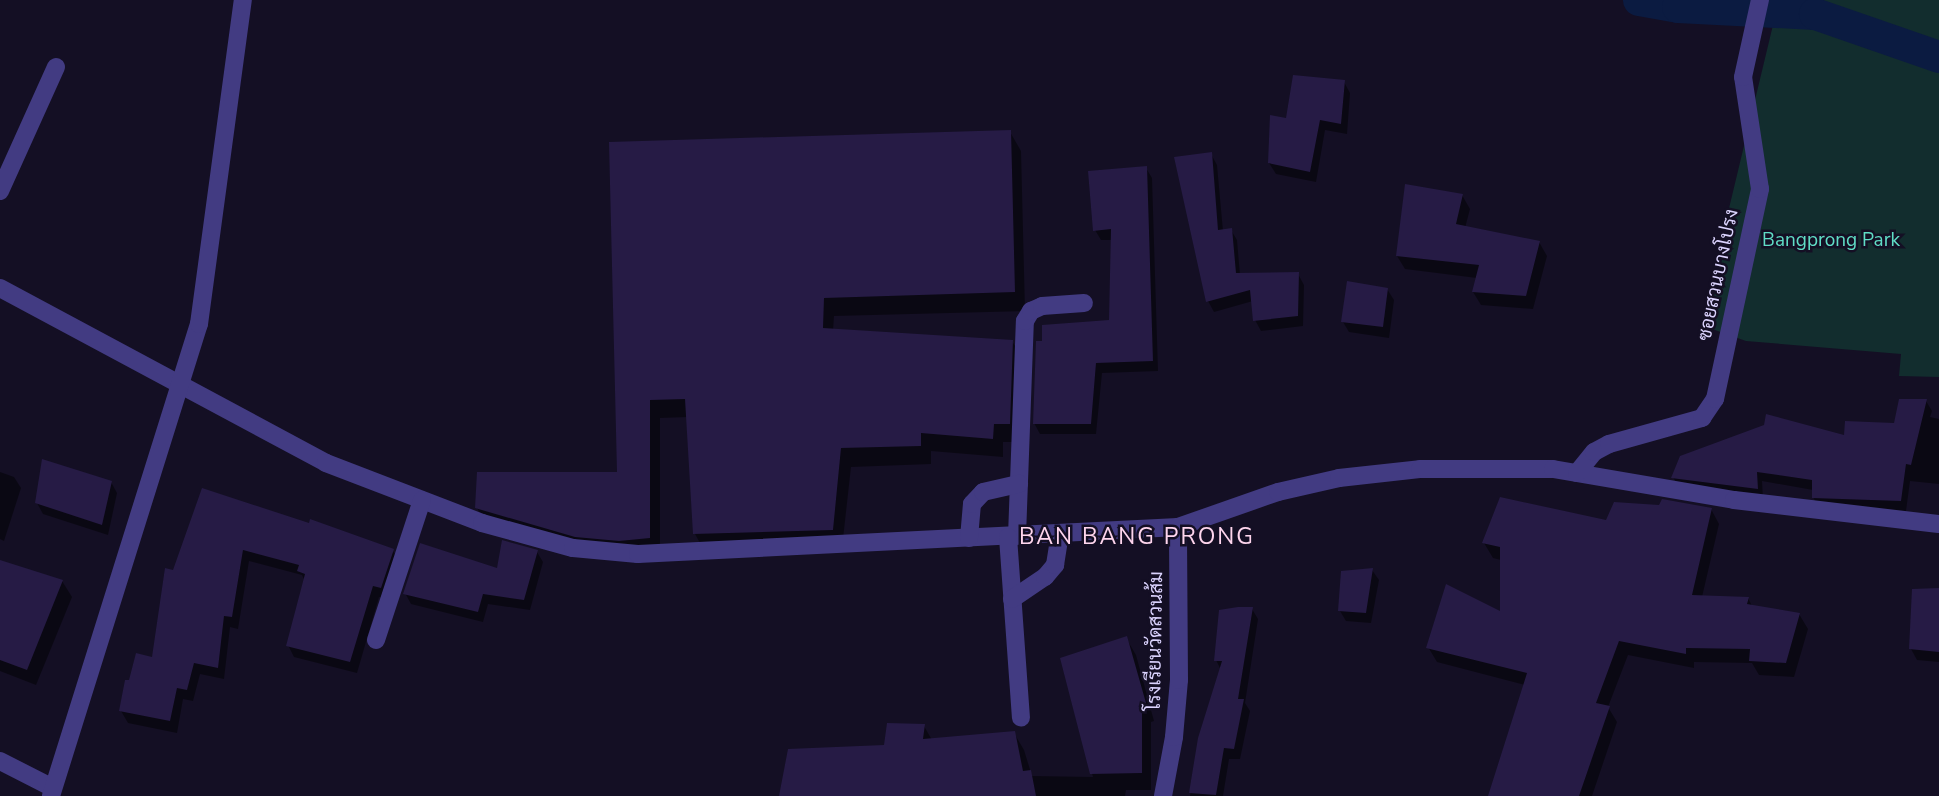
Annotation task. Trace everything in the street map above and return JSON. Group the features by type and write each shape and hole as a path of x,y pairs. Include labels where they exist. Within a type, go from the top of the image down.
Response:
{"street":[{"path":"0,761 52,792 182,386 203,298 243,0"},
{"name":"ซอยสวนบางโปรง","path":"1577,473 1594,452 1609,444 1702,418 1715,399 1760,189 1743,77 1760,0"},
{"path":"0,191 56,67"},
{"path":"0,288 326,463 482,523 573,548 638,554 1178,527 1278,492 1339,478 1420,469 1553,469 1734,500 1939,524"},
{"path":"1021,718 1012,599 1012,536 1019,484 1025,321 1031,312 1042,306 1084,303"},
{"path":"969,538 972,504 982,492 1019,484"},
{"path":"376,640 422,500"},
{"name":"โรงเรียนวัดสวนส้ม","path":"1163,796 1174,737 1179,680 1178,527"},
{"path":"1012,599 1045,578 1055,565 1060,534"}],"green space":[{"name":"Bangprong Park","path":"1779,0 1939,0 1939,377 1899,376 1901,354 1746,341 1701,325"}],"building":[{"path":"1293,75 1345,80 1341,124 1320,120 1310,172 1268,163 1270,115 1286,118"},
{"path":"1011,130 1015,292 824,298 823,328 1013,340 1010,424 994,424 993,439 921,433 921,446 841,448 833,530 693,534 685,399 650,400 650,538 619,541 575,537 475,508 477,472 617,472 609,142"},
{"path":"1212,152 1218,230 1232,228 1236,273 1299,272 1298,316 1253,321 1250,290 1206,302 1174,157"},
{"path":"1147,166 1153,361 1096,363 1091,424 1033,424 1036,341 1042,341 1042,325 1109,320 1111,229 1093,231 1088,171"},
{"path":"1405,184 1463,194 1456,224 1540,241 1526,296 1472,292 1479,265 1396,256"},
{"path":"1347,281 1388,288 1383,327 1341,322"},
{"path":"1899,399 1927,399 1911,465 1906,464 1901,501 1812,498 1812,480 1757,472 1758,489 1671,478 1680,456 1764,425 1766,414 1844,435 1845,421 1894,423"},
{"path":"42,459 112,481 102,525 35,503"},
{"path":"202,488 309,523 310,519 394,549 381,588 373,586 350,662 286,646 305,574 297,571 299,565 243,550 232,617 224,616 218,668 194,663 187,690 177,688 170,721 119,711 125,680 129,680 136,653 152,657 165,568 173,570"},
{"path":"1500,497 1606,520 1614,502 1659,505 1662,499 1712,508 1692,595 1749,597 1747,604 1800,613 1786,663 1749,661 1750,649 1686,648 1686,654 1619,641 1596,703 1610,706 1579,796 1488,796 1527,673 1426,648 1446,584 1500,611 1500,547 1482,543"},
{"path":"502,540 538,550 524,600 483,594 478,612 403,594 420,543 497,568"},
{"path":"0,560 63,580 27,670 0,660"},
{"path":"1373,568 1366,613 1338,611 1341,571"},
{"path":"1939,588 1939,652 1909,649 1912,589"},
{"path":"1253,607 1238,699 1244,699 1234,749 1224,748 1216,795 1189,793 1198,738 1222,661 1214,661 1219,610"},
{"path":"1127,636 1146,703 1142,705 1142,773 1090,774 1060,658"},
{"path":"887,723 925,724 923,739 1015,731 1023,771 1031,770 1036,796 779,796 788,749 884,745"}],"waterway":[{"path":"1639,0 1678,7 1815,14 1939,57"}],"district":[{"name":"BAN BANG PRONG","path":"1137,537"}]}
